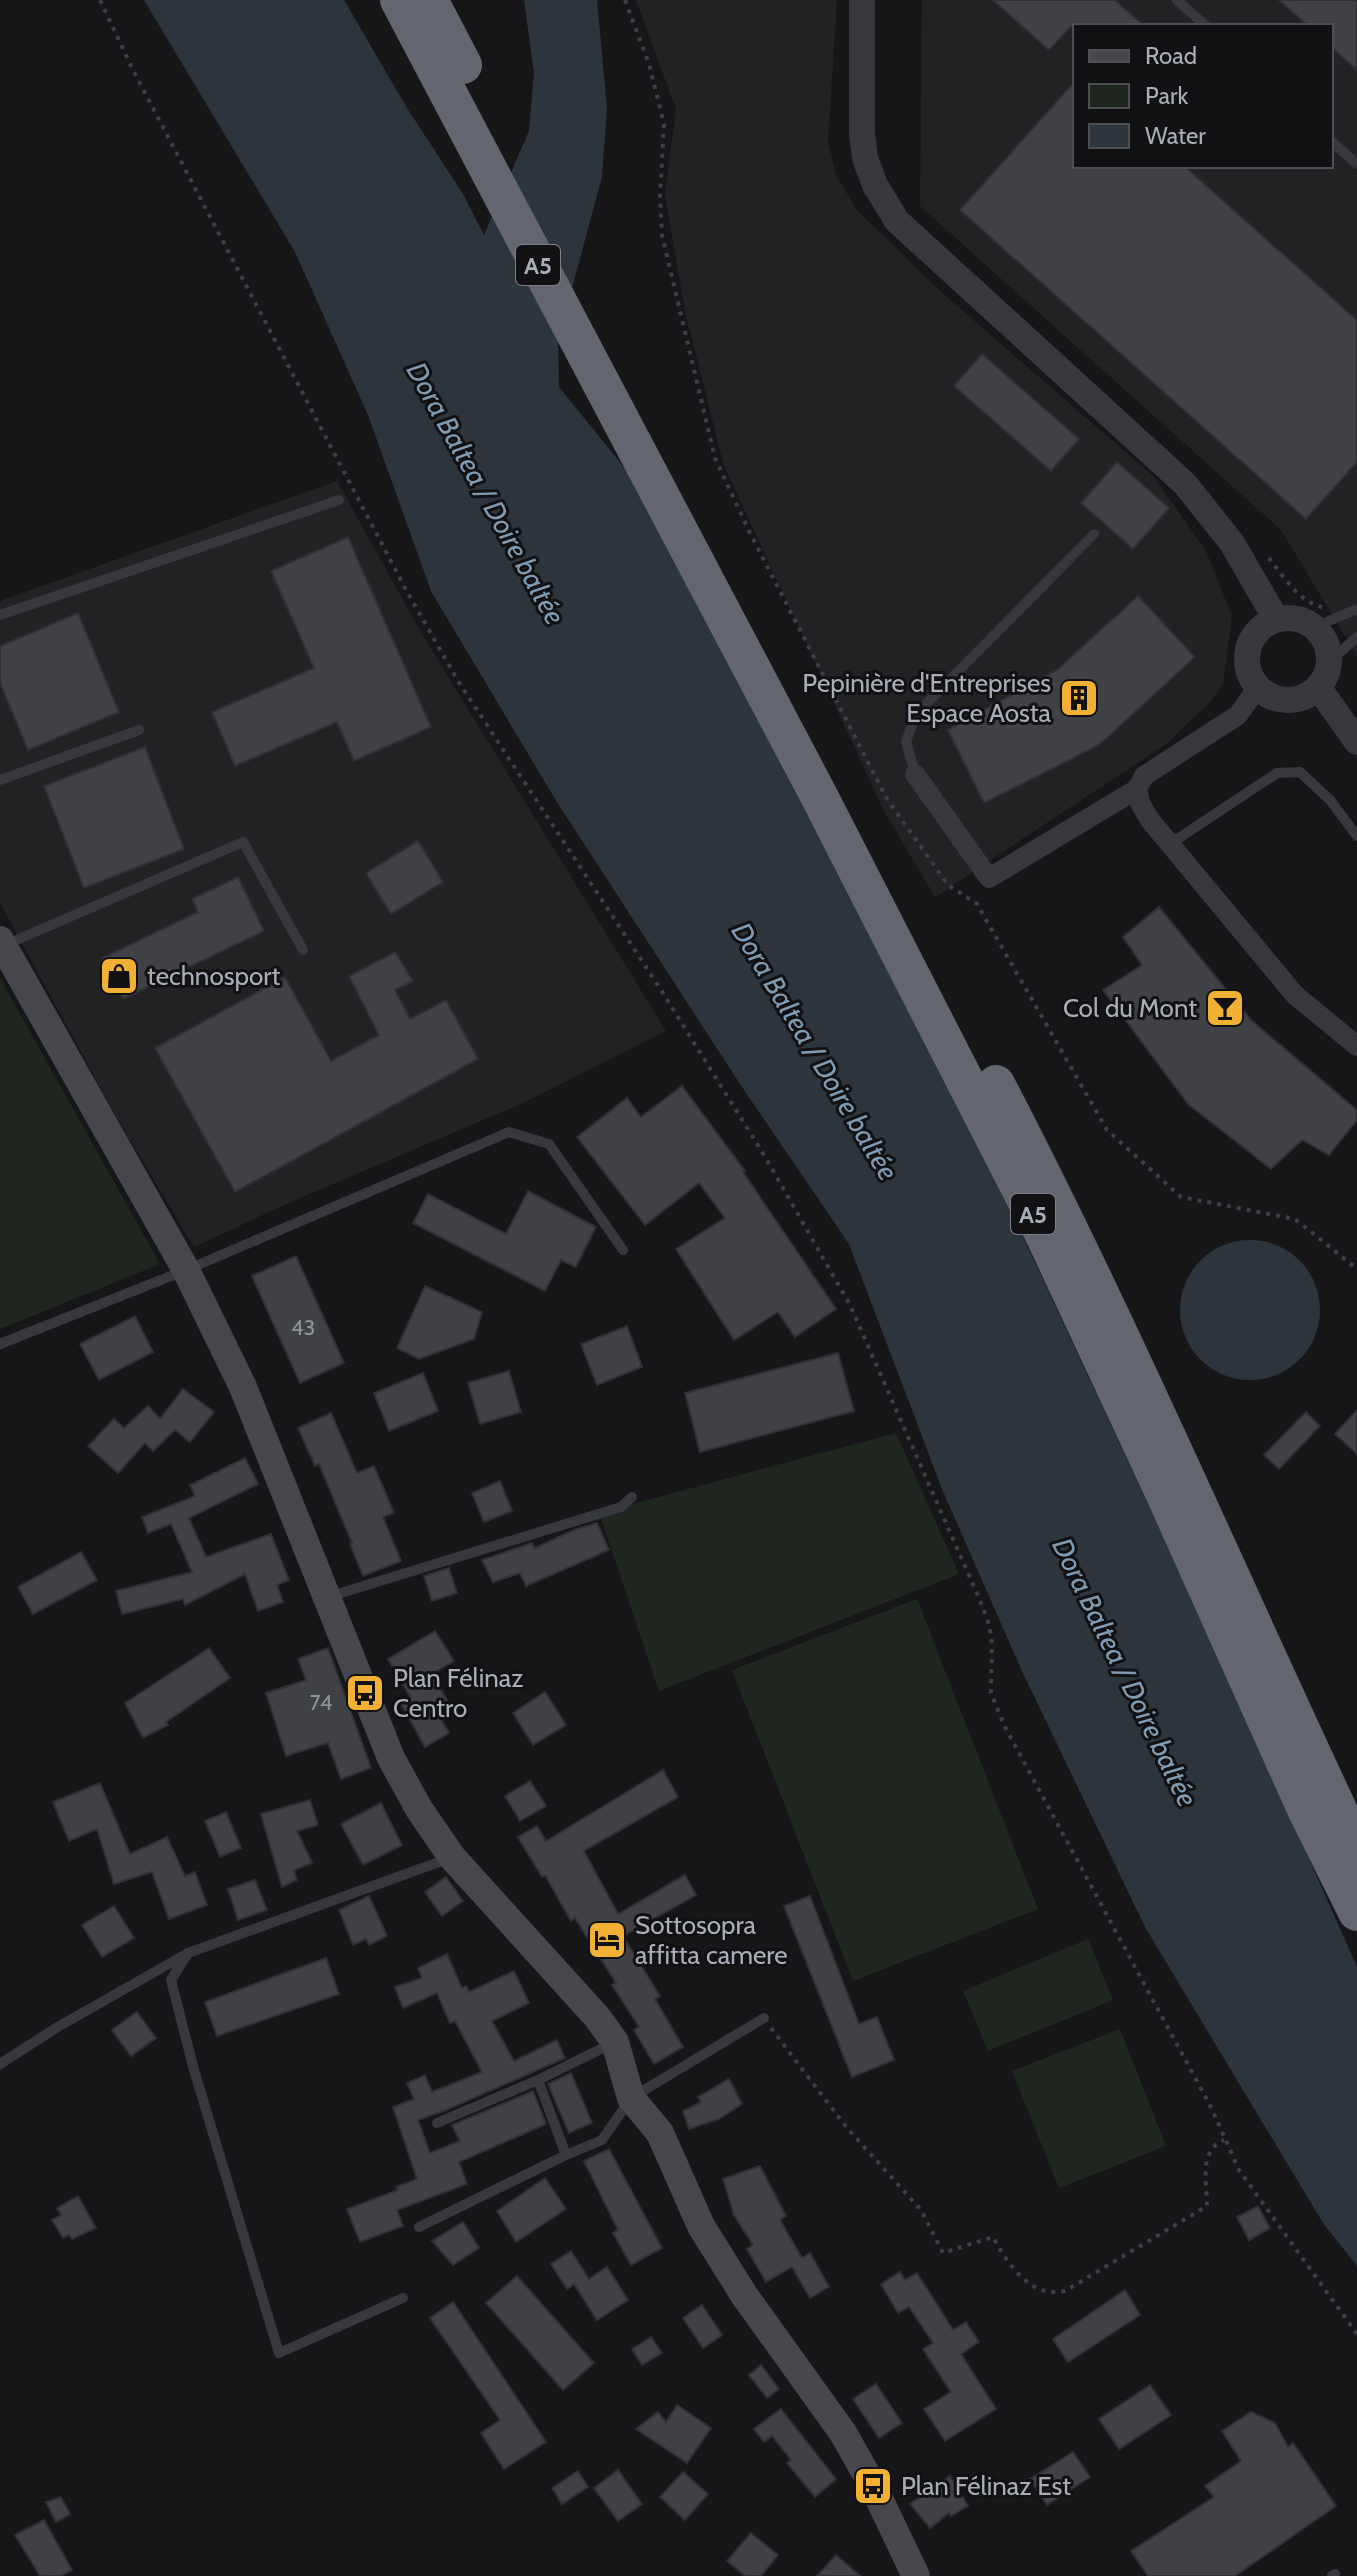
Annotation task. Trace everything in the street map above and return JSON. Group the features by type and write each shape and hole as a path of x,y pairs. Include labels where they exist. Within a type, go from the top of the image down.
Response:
{"highway":[{"name":"A5","path":"399,0 820,798 1044,1235 1306,1809 1357,1912"},
{"name":"A5","path":"429,0 1065,1216 1357,1850"}],"main road":[{"path":"2,943 186,1270 243,1387 391,1758 419,1809 452,1857 597,2017 615,2042 631,2098 660,2133 701,2226 744,2295 843,2433 873,2486 910,2570"}],"street":[{"path":"862,0 862,133 865,158 875,185 897,221 1185,484 1232,543 1276,619"},
{"path":"1276,619 1302,620 1314,627 1327,649 1323,675 1307,695 1295,700 1269,696 1249,673 1247,657 1251,641 1261,628 1276,619"},
{"path":"1323,675 1357,742"},
{"path":"915,774 989,878 1137,789 1144,776 1238,715 1258,687"},
{"path":"1137,789 1140,803 1150,820 1295,995 1357,1046"}],"lane":[{"path":"1177,0 1204,24"},
{"path":"1333,143 1357,164"},
{"path":"0,615 339,500"},
{"path":"915,774 906,741 917,713 1094,534"},
{"path":"1314,627 1357,609"},
{"path":"1323,675 1357,637"},
{"path":"0,780 139,730"},
{"path":"1170,844 1277,773 1300,772 1330,800 1357,836"},
{"path":"2,943 243,842 303,950"},
{"path":"0,1344 186,1270 509,1132 549,1144 623,1250"},
{"path":"326,1598 621,1507 632,1497"},
{"path":"0,2064 56,2028 188,1953 452,1857"},
{"path":"188,1953 171,1980 194,2070 279,2353 403,2298"},
{"path":"419,2227 602,2140 631,2098 764,2018"},
{"path":"437,2123 538,2080 615,2042"},
{"path":"538,2080 566,2155"}],"path":[{"path":"100,0 133,70 450,668 669,1002 764,1155 850,1305 989,1624 992,1644 991,1693 1005,1727 1204,2095 1239,2170 1357,2334"},
{"path":"625,0 649,64 664,124 660,197 662,235 715,458 749,531 887,799 948,885 977,904 1107,1130 1181,1197 1295,1219 1357,1269"},
{"path":"1259,547 1299,595 1318,607 1333,607"},
{"path":"764,2018 847,2128 921,2210 943,2253 993,2237 1000,2251 1027,2282 1046,2291 1065,2291 1207,2206 1208,2153 1214,2144 1224,2140"}],"shaded area":[{"path":"636,0 837,0 828,142 836,175 857,210 938,289 1154,477 1206,551 1232,616 1223,684 1210,702 1166,744 935,897 885,813 724,466 686,316 665,195 676,109"},
{"path":"922,0 1357,0 1357,656 1281,530 920,206"},
{"path":"337,481 423,636 666,1031 521,1104 295,1200 194,1247 114,1113 0,903 0,601"}],"green space":[{"path":"0,978 160,1264 0,1329"},
{"path":"896,1433 959,1574 659,1691 599,1513"},
{"path":"917,1599 1038,1909 853,1981 732,1670"},
{"path":"1088,1939 1113,2000 988,2051 963,1991"},
{"path":"1120,2029 1166,2146 1059,2188 1012,2071"}],"water":[{"name":"Dora Baltea / Doire baltée","path":"144,0 344,0 407,108 463,194 484,235 529,131 534,73 524,0 597,0 607,108 602,177 558,340 559,387 627,471 980,1145 1215,1647 1357,1967 1357,2266 1323,2223 1145,1927 1021,1669 942,1489 849,1244 740,1084 555,799 431,591 368,415 295,252"},
{"path":"1250,1240 1277,1246 1299,1261 1314,1283 1320,1310 1314,1337 1299,1359 1277,1374 1250,1380 1223,1374 1201,1359 1186,1337 1180,1310 1186,1283 1201,1261 1223,1246"}],"building":[{"path":"993,0 1115,0 1142,24 1073,24 1049,50"},
{"path":"1279,0 1357,0 1357,70 1333,49 1333,24 1306,24"},
{"path":"1073,83 1073,168 1186,168 1357,320 1357,462 1306,519 960,210"},
{"path":"982,354 1079,439 1051,471 954,386"},
{"path":"1117,462 1169,508 1133,549 1081,503"},
{"path":"348,537 431,727 354,761 337,722 235,766 212,712 314,668 271,571"},
{"name":"Pepinière d'Entreprises Espace Aosta","path":"1138,596 1195,657 1099,745 984,803 948,730 1058,669"},
{"path":"78,613 119,712 28,750 0,683 0,646"},
{"path":"145,747 184,849 84,888 44,786"},
{"path":"418,841 443,882 391,914 366,873"},
{"path":"238,877 264,931 123,999 102,958 198,912 192,899"},
{"path":"1159,907 1251,1020 1357,1110 1357,1120 1329,1155 1302,1140 1271,1169 1188,1104 1103,990 1142,965 1123,937"},
{"path":"395,952 413,981 395,990 410,1019 446,1000 478,1059 235,1192 155,1048 285,977 331,1061 379,1035 349,976"},
{"path":"682,1086 745,1171 836,1309 795,1337 778,1312 734,1340 676,1249 725,1218 699,1183 645,1225 577,1137 627,1098 641,1117"},
{"path":"528,1191 596,1227 576,1267 561,1260 545,1291 413,1223 428,1194 506,1234"},
{"path":"296,1256 344,1363 300,1383 252,1276"},
{"path":"425,1286 482,1312 474,1339 419,1359 397,1348"},
{"path":"135,1316 153,1352 99,1380 80,1344"},
{"path":"627,1326 642,1367 597,1385 581,1344"},
{"path":"838,1353 854,1411 700,1452 685,1393"},
{"path":"509,1371 521,1412 480,1424 468,1383"},
{"path":"423,1373 438,1411 389,1431 374,1393"},
{"path":"183,1389 214,1412 190,1442 175,1430 153,1451 145,1443 118,1473 88,1446 114,1419 124,1428 148,1406 160,1419"},
{"path":"1357,1410 1357,1454 1335,1434"},
{"path":"1306,1412 1320,1426 1279,1469 1264,1455"},
{"path":"331,1413 357,1473 374,1466 394,1513 383,1517 401,1561 363,1576 319,1464 315,1466 298,1428"},
{"path":"245,1458 258,1484 189,1518 206,1557 271,1534 289,1580 277,1585 283,1602 258,1611 245,1574 185,1605 183,1599 122,1614 116,1591 192,1572 171,1524 148,1533 142,1517 195,1496 190,1485"},
{"path":"500,1481 512,1511 484,1522 472,1493"},
{"path":"597,1523 609,1550 526,1586 520,1573 493,1582 482,1560 532,1543 535,1548"},
{"path":"81,1552 97,1580 33,1614 18,1587"},
{"path":"449,1568 457,1593 432,1601 424,1576"},
{"path":"435,1631 454,1661 432,1674 451,1707 438,1714 449,1733 425,1747 401,1704 411,1698 388,1659"},
{"path":"209,1648 230,1678 166,1722 168,1725 143,1738 125,1703"},
{"path":"328,1648 371,1768 341,1779 328,1743 286,1756 266,1693 306,1680 298,1659"},
{"path":"545,1692 566,1725 533,1745 513,1713"},
{"path":"663,1770 678,1797 584,1851 618,1914 685,1875 696,1895 623,1936 660,1996 655,1999 683,2047 654,2064 634,2030 639,2027 612,1985 616,1983 575,1918 571,1921 545,1875 542,1877 518,1837 537,1826 546,1841"},
{"path":"530,1781 546,1806 520,1821 505,1796"},
{"path":"100,1783 130,1854 167,1837 185,1876 195,1872 207,1905 169,1919 152,1872 114,1884 97,1829 69,1841 53,1802"},
{"path":"310,1800 318,1825 297,1831 312,1863 294,1870 297,1880 282,1887 261,1814"},
{"path":"381,1803 402,1845 363,1865 341,1824"},
{"path":"226,1812 241,1848 220,1857 205,1821"},
{"path":"446,1877 463,1901 442,1916 425,1892"},
{"path":"255,1880 267,1910 238,1920 228,1889"},
{"path":"369,1896 387,1936 369,1945 366,1939 353,1945 339,1910"},
{"path":"810,1896 859,2024 877,2017 894,2060 852,2077 784,1906"},
{"path":"114,1906 134,1938 102,1957 82,1925"},
{"path":"447,1954 462,1988 466,1986 469,1992 514,1971 529,2003 492,2021 514,2061 557,2040 565,2058 418,2120 430,2153 460,2141 452,2125 533,2091 546,2124 459,2162 467,2184 397,2210 403,2226 360,2242 347,2209 398,2190 396,2187 417,2179 393,2107 414,2099 407,2083 425,2075 432,2092 482,2072 455,2021 450,2023 437,1993 403,2008 395,1987 422,1978 418,1968"},
{"path":"326,1958 339,1994 217,2036 205,2002"},
{"path":"137,2012 156,2038 131,2056 112,2030"},
{"path":"571,2073 592,2123 569,2133 548,2084"},
{"path":"729,2079 742,2104 719,2119 689,2129 683,2111 701,2102 698,2097"},
{"path":"609,2149 662,2248 631,2265 613,2233 618,2230 584,2161"},
{"path":"760,2166 786,2216 780,2220 802,2258 810,2253 829,2287 810,2298 792,2267 766,2282 747,2249 753,2245 734,2215 723,2179"},
{"path":"545,2178 566,2209 516,2242 497,2211"},
{"path":"78,2196 96,2228 72,2239 69,2235 63,2238 52,2220 61,2215 57,2208"},
{"path":"1258,2206 1270,2228 1249,2240 1237,2217"},
{"path":"463,2222 479,2248 453,2265 432,2241"},
{"path":"571,2251 589,2279 607,2267 628,2300 597,2320 574,2284 567,2289 551,2264"},
{"path":"900,2272 905,2280 917,2273 953,2330 966,2322 979,2342 961,2354 996,2409 945,2441 924,2409 951,2392 923,2349 933,2343 909,2307 898,2313 881,2284"},
{"path":"517,2276 594,2363 563,2390 486,2303"},
{"path":"1125,2290 1140,2315 1068,2362 1053,2339"},
{"path":"453,2302 546,2442 504,2469 481,2433 500,2420 430,2318"},
{"path":"702,2305 722,2335 703,2348 683,2318"},
{"path":"651,2337 662,2353 642,2365 632,2349"},
{"path":"761,2365 779,2389 767,2398 749,2375"},
{"path":"876,2384 902,2423 879,2438 853,2399"},
{"path":"1150,2385 1171,2415 1119,2449 1099,2419"},
{"path":"677,2405 711,2428 687,2463 636,2429 658,2412 666,2422"},
{"path":"781,2409 836,2479 815,2497 787,2463 791,2460 772,2436 764,2442 754,2429"},
{"path":"1251,2412 1275,2423 1288,2447 1293,2443 1336,2506 1235,2576 1148,2576 1131,2551 1214,2497 1205,2486 1241,2461 1222,2431"},
{"path":"1073,2452 1090,2477 1047,2505 1030,2479"},
{"path":"618,2470 642,2504 618,2521 594,2488"},
{"path":"578,2471 588,2487 562,2504 552,2488"},
{"path":"683,2472 708,2494 685,2520 660,2497"},
{"path":"950,2476 968,2506 951,2516 949,2513 930,2528 910,2504"},
{"path":"61,2497 70,2514 56,2522 46,2502"},
{"path":"44,2520 72,2570 61,2576 40,2576 15,2535"},
{"path":"751,2533 778,2555 761,2576 745,2576 727,2561"},
{"path":"836,2555 860,2576 817,2576"}],"place":[{"name":"Pepinière d'Entreprises Espace Aosta","path":"1079,698"},
{"name":"technosport","path":"119,976"},
{"name":"Col du Mont","path":"1225,1008"},
{"name":"Plan Félinaz Centro","path":"365,1693"},
{"name":"Sottosopra affitta camere","path":"607,1940"},
{"name":"Plan Félinaz Est","path":"873,2486"}]}
